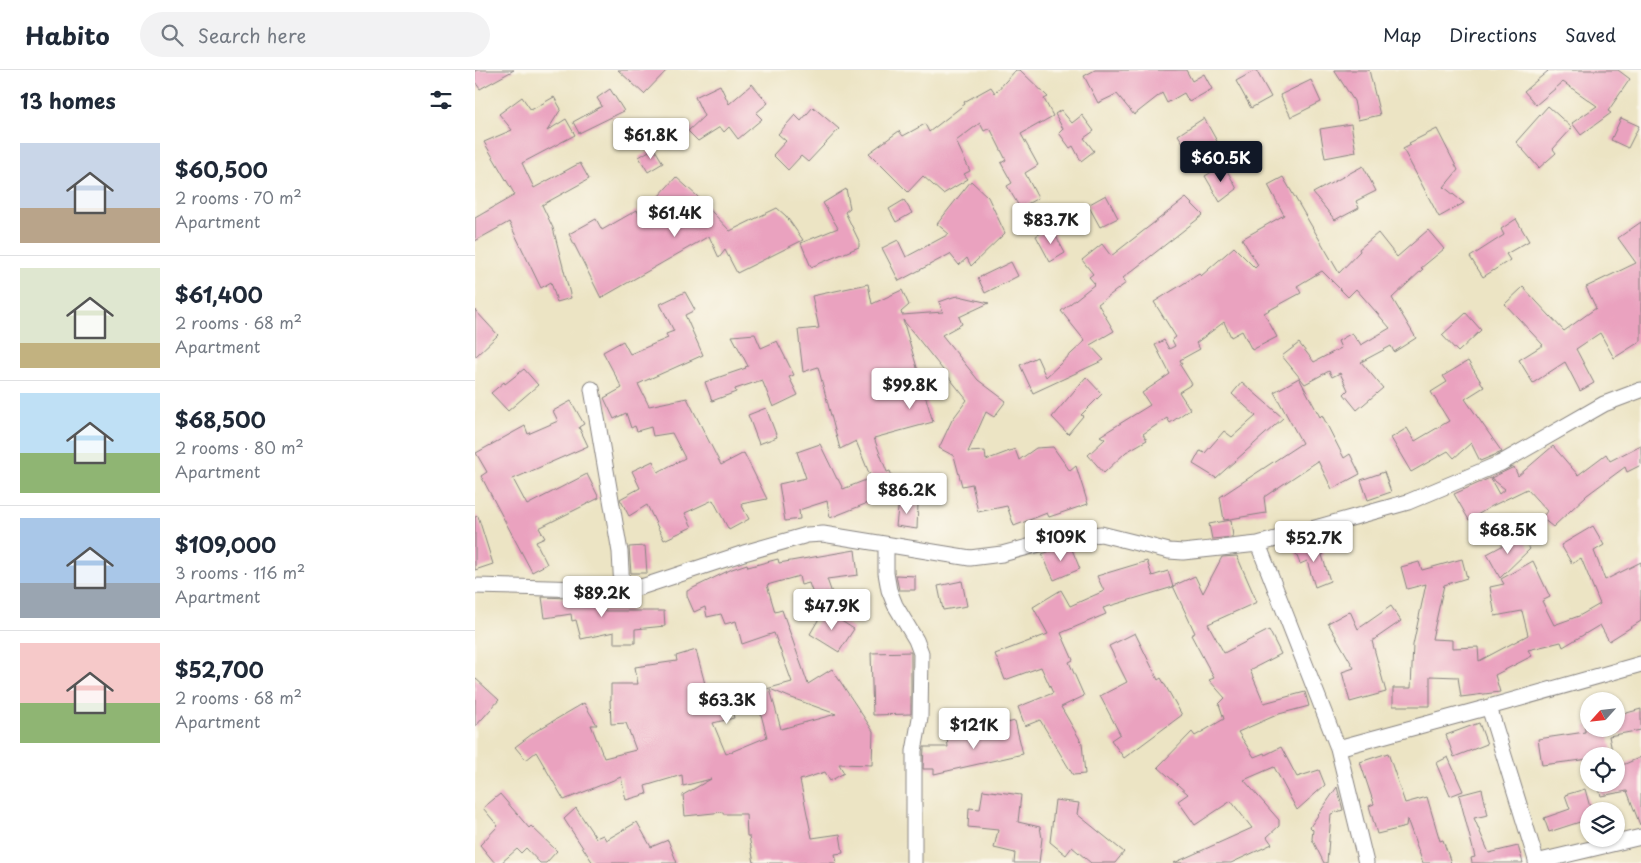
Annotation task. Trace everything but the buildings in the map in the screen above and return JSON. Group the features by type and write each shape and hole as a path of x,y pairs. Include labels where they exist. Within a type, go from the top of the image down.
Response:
{"street":[{"path":"592,389 620,552 621,590"},
{"path":"475,586 621,590 641,587 744,553 807,535 823,534 970,558 1003,554 1058,539 1101,534 1169,552 1258,544 1408,502 1501,463 1604,404 1641,390"},
{"path":"1258,544 1338,748 1366,863"},
{"path":"886,545 886,573 889,590 921,653 920,718 915,752 914,863"},
{"path":"1338,748 1641,664"},
{"path":"1489,707 1537,863 1641,837"}]}
